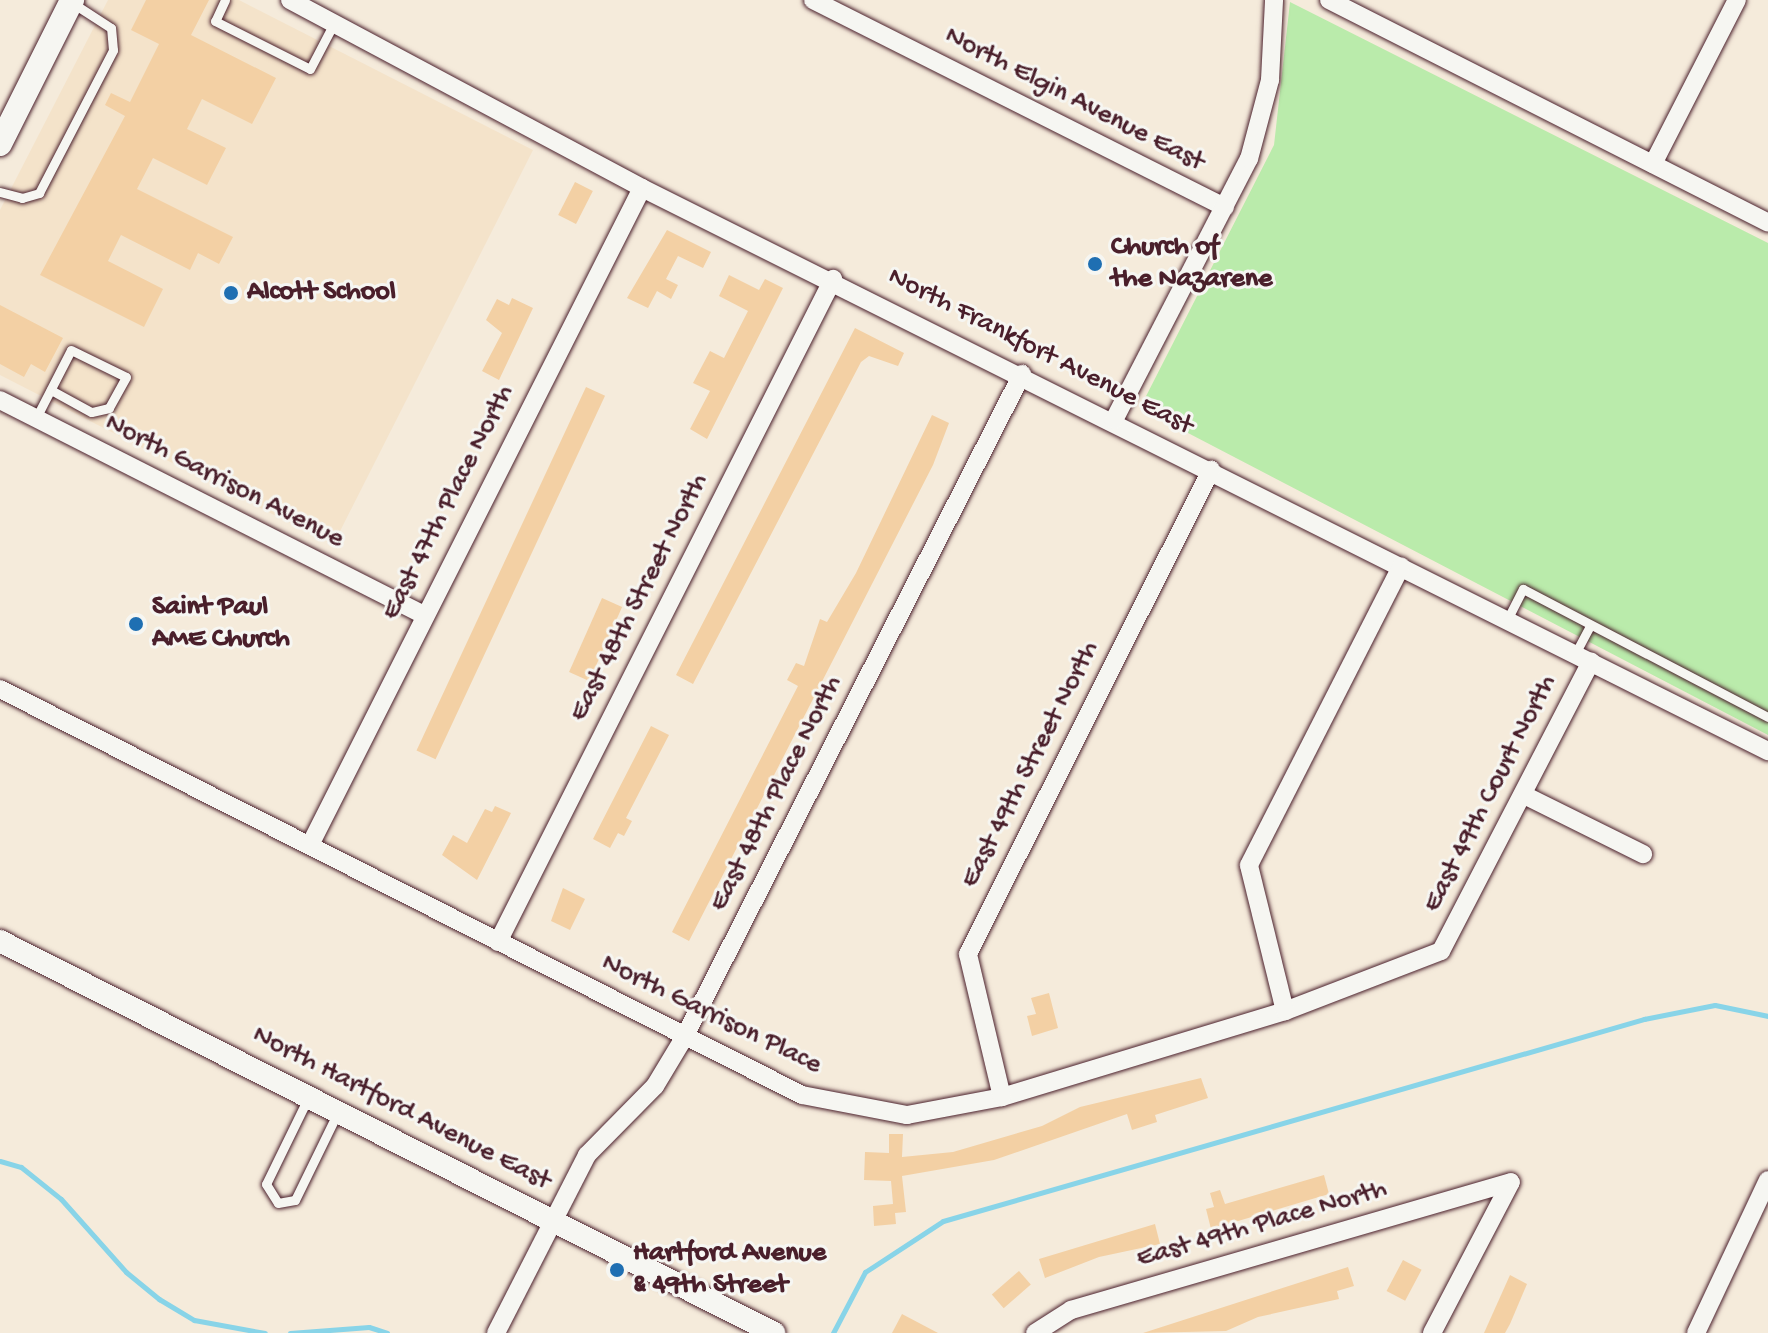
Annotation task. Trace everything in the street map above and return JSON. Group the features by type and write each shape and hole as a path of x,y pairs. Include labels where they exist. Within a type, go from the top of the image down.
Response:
{"main road":[{"path":"3,132 72,1"}],"street":[{"name":"North Frankfort Avenue East","path":"290,0 642,188 833,279 1768,751"},
{"name":"North Elgin Avenue East","path":"813,0 1225,207"},
{"path":"1114,420 1225,207 1263,115 1274,0"},
{"path":"1329,0 1768,223"},
{"path":"1653,164 1737,0"},
{"name":"East 47th Place North","path":"310,845 422,614 642,188"},
{"name":"East 48th Street North","path":"498,942 833,279"},
{"name":"East 48th Place North","path":"554,1220 587,1155 655,1086 685,1036 1022,374"},
{"name":"North Garrison Avenue","path":"0,400 422,614"},
{"name":"East 49th Street North","path":"1002,1097 968,954 1211,470"},
{"path":"1285,1011 1249,865 1401,567"},
{"name":"East 49th Court North","path":"1441,951 1524,795 1583,658"},
{"name":"North Garrison Place","path":"0,689 802,1095 907,1115 1002,1097 1285,1011 1441,951"},
{"path":"1524,795 1643,854"},
{"name":"North Hartford Avenue East","path":"0,941 774,1333"},
{"name":"East 49th Place North","path":"1035,1333 1071,1310 1511,1182 1432,1333"},
{"path":"1696,1333 1768,1182"},
{"path":"496,1333 554,1220"}],"lane":[{"path":"225,0 215,21 310,69 334,23"},
{"path":"0,192 22,198 39,193 113,50 111,28 72,1"},
{"path":"36,418 71,350 126,377 109,408 91,412 51,390"},
{"path":"1507,620 1523,589 1768,717"},
{"path":"1583,658 1590,626"},
{"path":"309,1096 266,1184 278,1203 295,1200 338,1111"}],"shaded area":[{"name":"Alcott School","path":"108,0 239,0 533,150 333,545 0,375 0,210"}],"green space":[{"path":"1290,2 1768,243 1768,735 1140,408 1274,145"}],"building":[{"path":"146,0 209,0 191,35 276,78 252,124 202,99 187,129 226,148 207,185 153,158 137,189 233,237 219,264 198,253 190,270 121,235 108,261 163,289 144,327 40,275 125,116 105,105 111,93 130,102 159,44 131,30"},
{"path":"575,182 593,191 576,224 558,215"},
{"path":"667,230 711,252 703,268 678,256 666,279 678,285 671,299 657,291 648,308 627,298"},
{"path":"729,275 759,290 765,279 783,288 707,439 690,429 710,391 693,383 710,351 724,358 748,311 719,296"},
{"path":"512,298 533,308 499,380 482,371 502,333 486,320 497,299 509,305"},
{"path":"0,305 63,338 45,372 31,364 24,377 0,364"},
{"path":"855,328 904,353 898,366 869,356 861,362 693,684 676,675"},
{"path":"586,387 605,396 436,759 417,750"},
{"path":"932,415 949,423 933,465 689,941 672,932 798,686 787,680 796,663 804,666 820,619 827,622 856,573"},
{"path":"602,598 622,607 589,681 569,672"},
{"path":"651,726 669,735 626,818 632,821 624,836 618,833 610,848 593,839"},
{"path":"495,806 511,813 477,880 442,855 453,835 467,843 485,809 492,812"},
{"path":"563,888 585,899 570,930 551,921"},
{"path":"1049,993 1058,1028 1032,1036 1027,1016 1036,1014 1031,998"},
{"path":"1201,1078 1208,1098 1155,1115 1157,1122 1132,1130 1127,1114 994,1160 902,1176 906,1212 895,1213 896,1224 874,1226 873,1206 893,1204 891,1181 864,1180 865,1152 889,1153 889,1134 903,1134 902,1157 953,1152 1042,1126 1080,1107"},
{"path":"1324,1175 1329,1194 1211,1229 1206,1209 1214,1207 1210,1193 1220,1190 1225,1204"},
{"path":"1155,1224 1160,1244 1099,1257 1045,1278 1039,1259"},
{"path":"1403,1260 1422,1270 1405,1301 1387,1291"},
{"path":"1348,1267 1354,1286 1337,1291 1339,1299 1258,1317 1226,1331 1143,1333"},
{"path":"1019,1271 1031,1285 1004,1308 992,1295"},
{"path":"1510,1275 1527,1284 1510,1324 1505,1333 1484,1333"},
{"path":"902,1314 938,1333 892,1333"}],"waterway":[{"path":"833,1333 865,1272 943,1221 1644,1019 1715,1005 1768,1016"},
{"path":"0,1161 21,1167 61,1199 126,1272 159,1299 194,1320 265,1333"},
{"path":"290,1333 369,1327 387,1333"}],"place":[{"name":"Church of the Nazarene","path":"1095,264"},
{"name":"Alcott School","path":"231,293"},
{"name":"Saint Paul AME Church","path":"136,624"},
{"name":"Hartford Avenue & 49th Street","path":"617,1270"}]}
